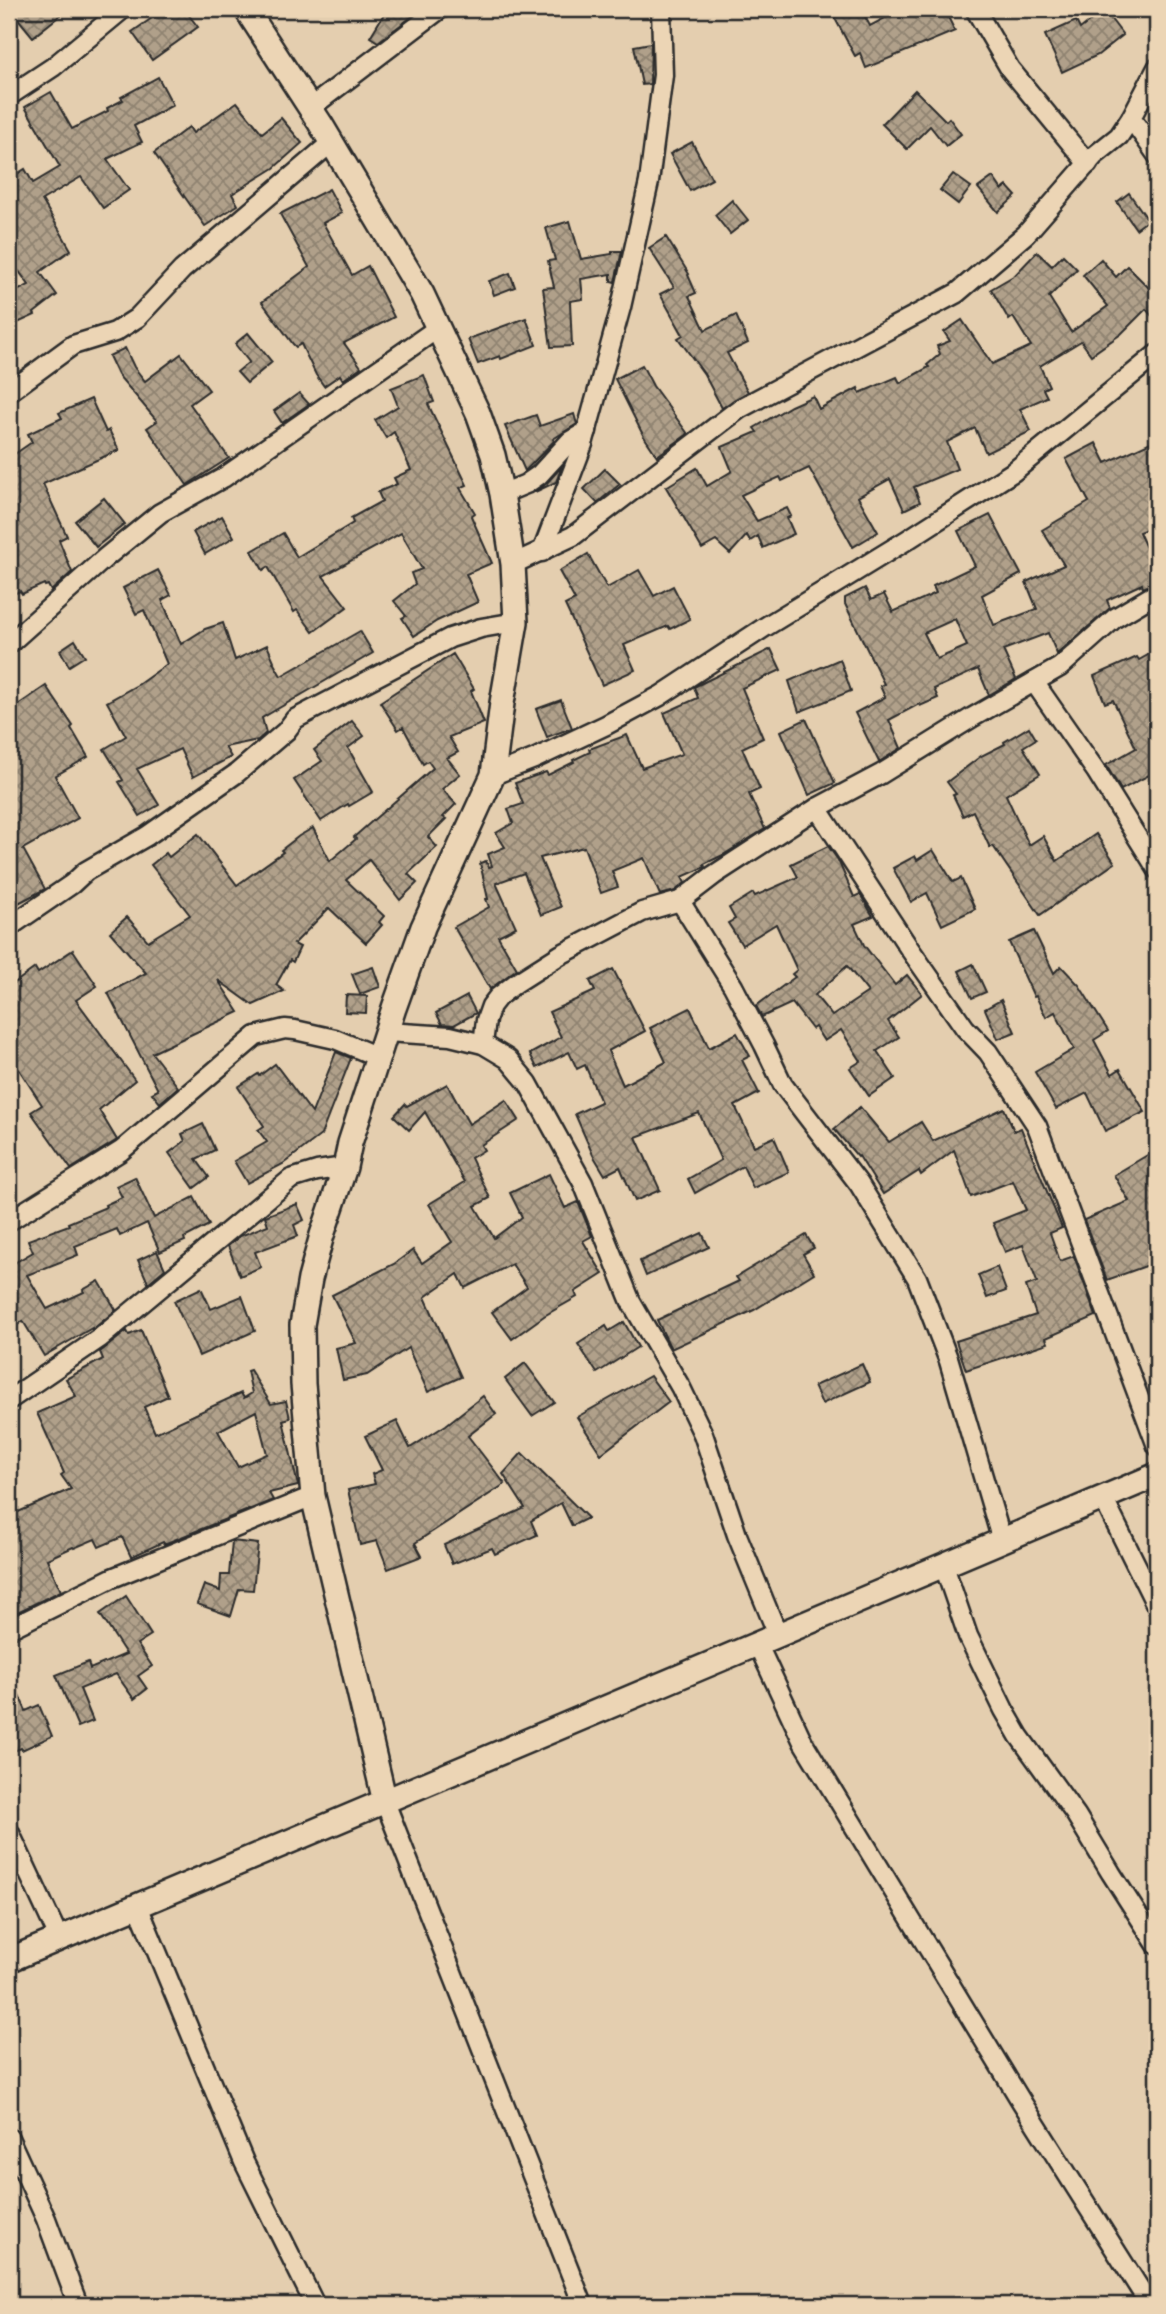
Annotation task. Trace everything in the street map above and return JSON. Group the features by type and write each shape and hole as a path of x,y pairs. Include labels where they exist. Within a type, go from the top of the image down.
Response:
{"street":[{"path":"9,96 54,67 123,9"},
{"path":"246,9 332,142 422,294 478,412 493,455 513,564 516,622 502,703 494,775 423,927 350,1143 310,1279 302,1325 303,1384 313,1496 385,1802 583,2305"},
{"path":"310,108 440,9"},
{"path":"542,552 587,431 621,307 649,182 663,75 661,9"},
{"path":"975,9 1010,69 1088,164"},
{"path":"513,564 573,536 739,409 957,293 1026,234 1088,164 1119,136 1132,118 1157,68"},
{"path":"1132,118 1157,155"},
{"path":"9,392 73,345 115,332 137,318 182,270 332,142"},
{"path":"9,645 105,558 160,513 223,478 438,328"},
{"path":"494,775 606,725 660,696 765,627 907,540 1013,472 1157,354"},
{"path":"502,494 539,475 570,441 587,431"},
{"path":"483,1044 491,1006 498,997 516,984 560,955 642,912 680,901 714,875 817,808 881,774 1060,667 1115,618 1157,593"},
{"path":"9,927 72,884 86,871 147,836 237,773 286,731 295,719 450,638 481,628 516,622"},
{"path":"1034,682 1096,771 1157,869"},
{"path":"817,808 965,1028 988,1052 1034,1119 1065,1195 1157,1446"},
{"path":"680,901 733,986 783,1085 859,1184 917,1278 949,1361 1002,1541"},
{"path":"9,1221 121,1151 256,1036 285,1029 295,1030 335,1039 378,1057"},
{"path":"386,1032 450,1036 483,1044 508,1059 528,1083 583,1183 627,1294 681,1388 703,1434 737,1535 767,1639 803,1742 1013,2089 1150,2305"},
{"path":"9,1400 100,1338 290,1179 345,1167"},
{"path":"9,1960 1157,1475"},
{"path":"9,1629 112,1577 313,1496"},
{"path":"1103,1498 1157,1607"},
{"path":"944,1566 968,1636 1004,1710 1019,1736 1076,1815 1157,1945"},
{"path":"9,1831 59,1938"},
{"path":"138,1906 244,2162 315,2305"},
{"path":"9,2138 46,2219 78,2305"}],"building":[{"path":"10,9 68,9 33,37"},
{"path":"165,9 184,9 198,27 152,60 132,32"},
{"path":"387,9 422,9 378,42 370,37"},
{"path":"830,9 861,9 870,26 902,9 944,9 955,31 866,68 860,53 855,56"},
{"path":"1104,10 1123,35 1098,55 1062,72 1045,35 1076,21 1080,29"},
{"path":"651,43 650,84 642,85 634,46"},
{"path":"158,77 173,105 134,126 142,142 107,159 129,190 103,208 81,177 42,200 71,250 40,272 57,295 34,313 35,315 9,327 9,295 29,285 9,258 9,179 25,169 33,183 60,167 25,107 51,92 72,129 108,111 107,108 123,100 121,97"},
{"path":"915,90 946,121 949,118 961,134 946,146 930,126 907,149 882,124"},
{"path":"237,102 262,133 281,118 302,143 274,168 232,194 238,205 205,226 154,153 189,127 193,133"},
{"path":"692,142 712,179 690,191 670,154"},
{"path":"953,174 971,187 958,204 940,190"},
{"path":"993,177 1002,190 1007,186 1016,196 998,212 978,188"},
{"path":"329,189 342,213 323,223 352,275 368,266 394,317 344,343 361,367 343,380 340,375 324,386 301,344 296,347 293,344 262,302 309,267 280,214"},
{"path":"1129,193 1148,220 1136,229 1117,202"},
{"path":"732,200 748,220 730,234 715,215"},
{"path":"570,221 581,259 622,251 615,282 611,281 611,274 581,279 583,299 570,301 572,346 551,347 543,288 554,287 548,261 555,260 546,228"},
{"path":"666,237 689,274 696,293 689,296 705,330 736,315 748,343 727,353 748,392 722,408 704,374 678,338 683,335 660,294 674,287 649,248"},
{"path":"1037,252 1052,266 1063,255 1077,269 1049,297 1071,332 1108,306 1083,275 1101,259 1116,277 1127,266 1157,296 1157,322 1146,309 1121,334 1091,355 1081,341 1040,366 1049,386 1043,389 1047,397 1020,409 1031,431 986,453 975,428 947,442 957,469 914,487 920,502 904,510 890,479 858,497 878,532 853,547 809,468 782,481 780,477 741,495 757,521 787,508 791,516 787,518 794,534 763,548 758,536 750,541 747,535 730,554 716,541 702,549 666,487 697,468 707,486 732,471 722,447 757,432 754,428 791,406 813,396 819,409 858,388 860,393 897,377 900,383 929,367 927,365 940,354 937,346 950,341 944,332 962,320 992,364 1031,346 1013,317 1009,320 991,289 1015,275"},
{"path":"510,273 515,287 494,295 489,281"},
{"path":"526,318 536,345 501,359 500,356 478,364 468,339"},
{"path":"248,333 272,362 247,383 237,372 249,362 235,344"},
{"path":"125,348 134,367 145,381 181,354 209,390 190,404 229,458 187,485 147,428 157,421 118,375 109,356"},
{"path":"642,365 653,386 688,434 657,456 643,435 615,379"},
{"path":"424,375 434,402 428,404 467,485 460,488 475,513 471,516 492,563 466,574 478,602 437,621 414,636 402,618 406,616 394,601 415,584 411,573 422,569 401,533 323,576 347,607 313,632 297,610 294,612 268,567 263,570 252,551 283,533 297,557 353,523 351,518 382,501 378,492 397,484 394,478 411,470 394,432 386,438 375,420 398,406 391,388"},
{"path":"299,393 309,404 282,423 274,411"},
{"path":"91,399 106,432 109,430 119,450 43,484 67,536 59,540 72,572 51,591 48,585 44,584 22,594 20,591 9,596 9,458 32,442 28,434 62,418 59,413"},
{"path":"574,414 577,424 553,439 525,471 505,426 536,415 540,426"},
{"path":"1157,439 1157,525 1139,532 1157,573 1157,582 1143,588 1142,584 1107,600 1110,608 1057,654 1048,633 1003,650 1016,679 989,695 978,669 934,689 938,698 920,706 919,704 889,720 901,748 879,762 855,713 885,697 880,686 884,684 845,604 845,598 865,588 871,600 884,594 893,612 936,593 933,586 975,566 958,531 990,515 1021,574 982,595 994,625 1037,609 1026,582 1064,565 1042,530 1089,502 1066,459 1096,443 1106,463","holes":["955,619 967,646 937,659 924,633"]},
{"path":"562,466 556,482 535,492 547,483"},
{"path":"605,469 620,484 597,503 584,489"},
{"path":"104,498 125,524 96,547 75,521"},
{"path":"222,516 234,537 205,554 193,532"},
{"path":"588,554 607,588 639,570 654,596 673,586 690,619 624,645 635,670 602,685 565,605 575,600 559,571"},
{"path":"158,570 171,595 162,600 181,644 205,629 223,623 235,660 267,645 281,676 360,631 373,653 262,718 266,733 258,740 225,747 231,757 193,777 180,749 137,769 159,805 140,816 119,782 123,780 104,749 126,736 107,702 167,664 144,610 136,614 123,588"},
{"path":"75,640 85,656 69,666 60,650"},
{"path":"771,649 781,670 742,688 763,738 742,748 760,789 749,794 765,829 704,864 705,867 682,877 685,883 675,891 660,895 644,858 612,871 618,887 601,893 584,847 540,858 561,907 541,915 524,873 496,883 516,927 498,936 517,969 490,989 454,927 489,907 480,863 486,861 489,867 492,866 488,854 505,847 496,833 513,823 508,809 523,804 515,783 546,772 548,775 590,752 589,749 627,735 642,768 682,754 664,713 698,698 694,687"},
{"path":"1157,650 1157,771 1121,790 1106,765 1136,748 1113,700 1105,703 1094,676 1137,657 1139,660"},
{"path":"453,654 474,689 471,691 484,723 449,737 458,752 447,758 460,774 442,789 456,804 428,837 437,847 408,874 417,883 400,900 369,860 346,880 384,916 379,922 382,925 366,943 329,908 294,944 300,947 276,985 284,991 253,1005 218,980 239,1012 152,1053 178,1087 160,1103 152,1093 158,1090 108,993 146,973 110,932 127,917 148,941 190,915 151,865 166,853 169,857 198,834 237,885 313,828 330,861 433,768 428,761 423,764 403,727 398,730 380,702"},
{"path":"840,659 851,691 799,712 789,681"},
{"path":"46,686 73,726 71,728 88,757 55,776 78,818 23,849 45,889 9,908 9,711"},
{"path":"561,700 572,728 547,737 536,709"},
{"path":"806,719 835,783 809,795 781,731"},
{"path":"352,721 364,736 348,748 373,792 321,821 294,780 322,761 314,750"},
{"path":"1029,727 1036,739 1023,747 1040,774 1006,795 1029,845 1043,836 1057,861 1096,834 1115,863 1040,915 993,846 990,848 973,811 963,816 953,795 956,794 947,782 981,756 1005,744 1004,742"},
{"path":"828,846 838,860 854,897 860,894 873,916 854,924 864,945 895,985 907,975 922,994 888,1021 899,1037 877,1051 895,1078 869,1096 850,1068 861,1061 841,1030 824,1041 815,1027 812,1029 792,1003 762,1017 756,1006 795,977 792,974 797,970 776,924 742,945 728,923 735,919 729,908 753,893 755,896 798,877 791,864","holes":["847,966 868,992 832,1016 815,995"]},
{"path":"933,850 953,882 961,878 975,909 942,925 927,893 911,902 893,868 915,856 917,860"},
{"path":"1034,931 1054,973 1061,966 1079,985 1108,1031 1094,1040 1112,1074 1120,1069 1145,1112 1105,1131 1087,1093 1056,1109 1035,1072 1074,1049 1055,1012 1046,1017 1009,942"},
{"path":"73,950 97,986 76,1000 135,1080 99,1110 117,1140 71,1169 31,1112 42,1105 9,1054 9,987 35,968 38,973"},
{"path":"973,964 986,992 972,998 959,971"},
{"path":"373,967 380,987 360,994 352,974"},
{"path":"613,969 645,1031 608,1051 623,1085 666,1062 650,1028 690,1008 709,1048 737,1033 750,1056 742,1060 759,1093 735,1106 754,1146 774,1137 789,1172 753,1188 743,1166 695,1193 688,1179 721,1160 699,1113 636,1137 660,1190 635,1201 620,1167 605,1175 575,1114 601,1102 585,1065 577,1069 569,1052 537,1068 530,1054 561,1037 549,1012 595,991 590,981"},
{"path":"346,995 367,996 366,1013 345,1012"},
{"path":"467,996 476,1013 454,1025 442,1024 436,1013"},
{"path":"1001,1000 1015,1032 998,1039 985,1009"},
{"path":"336,1052 351,1058 321,1135 283,1164 247,1183 234,1161 267,1142 258,1130 264,1126 238,1087 275,1064 312,1113"},
{"path":"447,1084 469,1124 506,1100 519,1120 481,1145 484,1150 471,1158 490,1198 475,1206 494,1238 522,1217 510,1193 549,1174 565,1208 578,1202 592,1236 583,1241 603,1274 575,1292 577,1297 512,1339 492,1312 527,1287 512,1264 465,1288 458,1274 425,1297 461,1377 428,1392 408,1348 367,1375 343,1380 336,1348 356,1343 332,1295 394,1264 413,1250 422,1263 452,1242 429,1204 465,1182 425,1112 409,1130 394,1116 405,1104 407,1106"},
{"path":"860,1107 889,1142 921,1122 933,1141 1004,1108 1014,1131 1021,1128 1062,1228 1050,1233 1060,1261 1074,1256 1096,1316 1046,1338 1048,1343 966,1370 956,1341 1036,1315 1026,1286 1037,1282 1023,1245 1005,1252 993,1223 1026,1210 1013,1181 971,1197 954,1150 921,1175 919,1171 883,1194 859,1156 834,1129"},
{"path":"203,1124 215,1150 196,1159 209,1177 194,1188 169,1153 185,1141 182,1134"},
{"path":"1149,1154 1157,1167 1157,1262 1107,1280 1084,1220 1129,1201 1114,1175"},
{"path":"135,1177 154,1218 194,1197 209,1225 184,1238 185,1241 160,1252 147,1223 120,1236 117,1229 75,1246 78,1255 27,1275 47,1309 84,1292 83,1290 99,1281 116,1310 92,1330 44,1356 23,1321 9,1331 9,1266 33,1252 28,1240 69,1225 68,1223 106,1207 105,1205 122,1197 116,1186"},
{"path":"297,1204 304,1220 294,1225 298,1236 255,1252 261,1267 240,1276 228,1246 240,1236 268,1225 265,1216"},
{"path":"702,1233 709,1247 646,1276 640,1261"},
{"path":"806,1235 814,1248 803,1254 814,1273 754,1310 671,1349 657,1320 739,1281 736,1277"},
{"path":"157,1251 165,1269 148,1283 138,1260"},
{"path":"997,1267 1006,1291 987,1298 978,1275"},
{"path":"201,1288 211,1309 242,1296 255,1331 199,1356 174,1301"},
{"path":"624,1322 638,1347 597,1373 578,1344 606,1326 609,1331"},
{"path":"141,1330 168,1396 144,1407 155,1433 241,1393 244,1398 252,1393 247,1371 250,1370 271,1404 286,1401 290,1418 283,1420 298,1486 269,1493 273,1500 131,1557 122,1537 99,1547 95,1539 73,1547 47,1559 61,1591 9,1616 9,1516 71,1489 61,1475 64,1473 37,1413 76,1396 66,1379 103,1359 100,1352 127,1331 129,1335","holes":["256,1411 267,1454 238,1467 218,1431"]},
{"path":"525,1363 554,1402 532,1416 505,1379"},
{"path":"862,1364 870,1382 822,1404 814,1386"},
{"path":"650,1376 669,1402 601,1454 577,1417"},
{"path":"483,1396 496,1414 468,1436 505,1484 415,1543 422,1556 388,1569 377,1541 360,1545 348,1490 375,1484 372,1474 382,1470 365,1436 397,1421 410,1448 446,1425"},
{"path":"522,1453 588,1518 572,1526 561,1503 531,1521 537,1535 495,1554 492,1548 452,1564 444,1545 525,1508 503,1474"},
{"path":"232,1541 258,1544 253,1590 239,1589 231,1616 197,1604 204,1585 220,1591 221,1575 229,1575"},
{"path":"126,1596 151,1635 137,1644 152,1666 138,1676 147,1689 134,1699 116,1674 80,1689 93,1721 78,1727 56,1675 88,1662 90,1669 126,1654 100,1614"},
{"path":"9,1672 26,1711 39,1705 52,1736 9,1753"}]}
